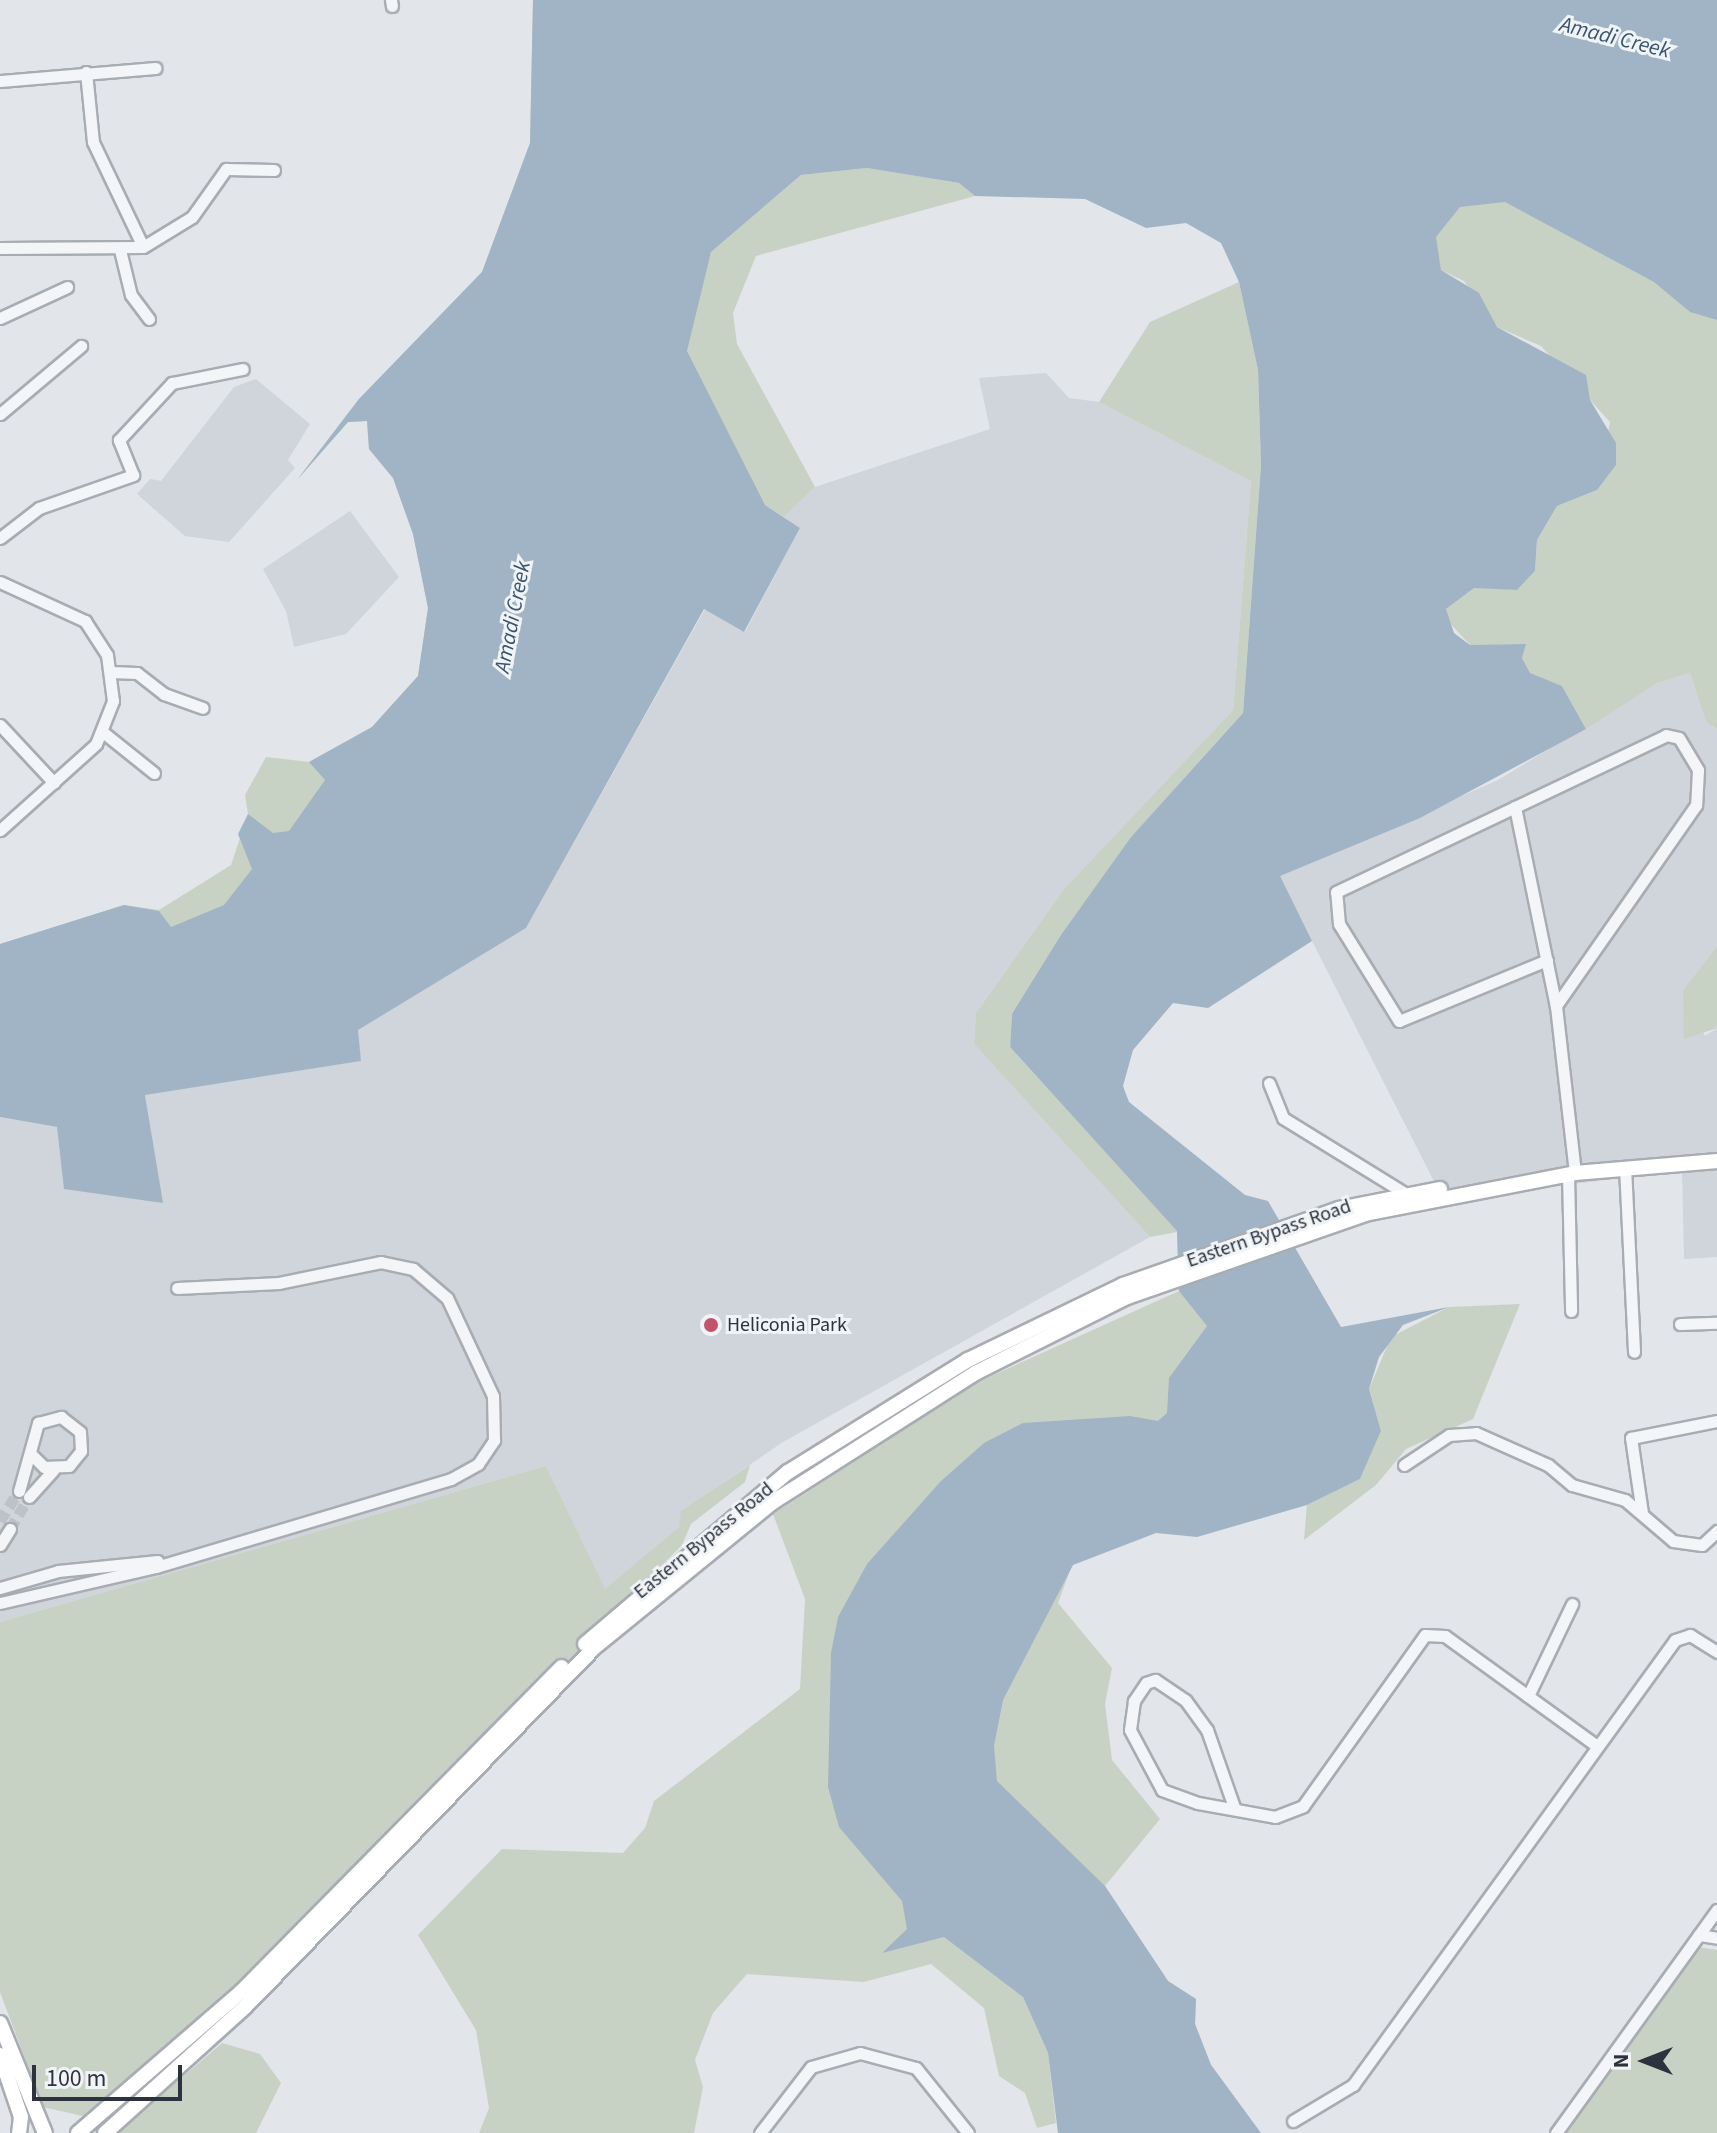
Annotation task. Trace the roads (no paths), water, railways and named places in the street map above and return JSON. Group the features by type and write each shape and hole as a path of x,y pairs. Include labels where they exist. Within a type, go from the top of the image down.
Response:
{"main road":[{"name":"Eastern Bypass Road","path":"1341,1214 1477,1188 1572,1174 1717,1161"},
{"name":"Eastern Bypass Road","path":"78,2133 242,1991 522,1705 706,1535 906,1397 1125,1291 1406,1194 1477,1188"},
{"name":"Eastern Bypass Road","path":"105,2133 245,2007 536,1705 645,1605 797,1486 977,1372 1125,1291"},
{"path":"0,2023 45,2133"},
{"path":"0,2055 21,2117 19,2133"}],"street":[{"path":"0,81 155,68"},
{"path":"86,72 93,142 143,247"},
{"path":"0,248 120,250 143,247 192,217 226,169 274,170"},
{"path":"120,250 131,295 149,319"},
{"path":"0,318 67,287"},
{"path":"0,414 81,346"},
{"path":"0,538 39,508 133,475 119,444 122,434 172,383 243,369"},
{"path":"0,582 85,621 111,672 104,733 54,783 0,830"},
{"path":"111,672 137,673 164,694 203,708"},
{"path":"0,725 54,783"},
{"path":"104,733 154,773"},
{"path":"1547,960 1399,1021 1333,905 1336,892 1666,735 1688,748 1698,770 1696,805 1556,1006"},
{"path":"1515,807 1556,1006 1572,1174 1571,1311"},
{"path":"1269,1083 1283,1118 1406,1194"},
{"path":"1625,1167 1634,1352"},
{"path":"0,1603 174,1559 466,1474 487,1452 497,1424 493,1396 447,1298 413,1269 381,1262 279,1283 177,1288"},
{"path":"1680,1324 1717,1323"},
{"path":"69,1420 80,1432 81,1451 70,1465 53,1470 24,1494 38,1423 69,1420"},
{"path":"1642,1513 1631,1438 1717,1421"},
{"path":"1404,1465 1449,1435 1476,1433 1642,1513 1682,1545 1702,1545 1717,1531"},
{"path":"31,1454 53,1470"},
{"path":"0,1545 10,1529"},
{"path":"0,1588 78,1568 174,1559"},
{"path":"1528,1696 1572,1604"},
{"path":"1234,1807 1200,1720 1167,1686 1146,1683 1134,1701 1130,1730 1148,1775 1178,1797 1275,1817 1303,1806 1425,1635 1445,1636 1597,1746"},
{"path":"1293,2121 1353,2085 1675,1640 1690,1635 1717,1652"},
{"path":"1556,2133 1717,1910"},
{"path":"1699,1935 1717,1938"},
{"path":"760,2133 811,2067 860,2053 916,2068 968,2133"}],"water":[{"name":"Amadi Creek","path":"533,0 1717,0 1717,320 1690,312 1654,282 1505,202 1460,207 1436,237 1441,270 1479,293 1497,327 1586,375 1590,400 1616,443 1616,465 1597,490 1557,506 1537,540 1535,571 1517,590 1474,588 1446,609 1454,633 1470,645 1526,644 1522,658 1530,673 1562,686 1586,729 1420,818 1280,876 1312,941 1208,1008 1173,1003 1133,1050 1123,1086 1129,1102 1245,1195 1268,1201 1341,1327 1449,1307 1403,1325 1379,1357 1369,1389 1381,1431 1360,1479 1307,1505 1197,1537 1156,1533 1073,1565 1003,1700 994,1746 997,1781 1105,1886 1168,1981 1196,1999 1195,2024 1211,2065 1261,2133 1058,2133 1048,2053 1023,1997 944,1937 882,1953 907,1929 902,1901 839,1827 828,1787 831,1653 838,1617 867,1564 941,1481 984,1443 1023,1423 1130,1416 1158,1421 1167,1413 1169,1378 1207,1326 1179,1291 1177,1231 1010,1047 1012,1014 1061,935 1131,837 1243,713 1261,465 1258,370 1239,282 1221,243 1186,223 1146,228 1085,199 975,196 959,183 867,168 801,175 711,252 687,351 765,505 800,528 744,632 704,609 526,928 358,1030 361,1061 145,1095 163,1203 64,1189 57,1127 0,1117 0,944 124,905 159,911 171,927 224,905 252,869 238,834 248,814 273,833 289,831 325,780 309,762 372,727 418,676 428,608 413,534 393,478 369,449 367,421 348,422 297,480 359,399 482,272 530,143"}],"tunnel":[{"path":"0,1521 19,1491"},
{"path":"10,1529 29,1497"}],"place":[{"name":"Heliconia Park","path":"711,1325"}]}
